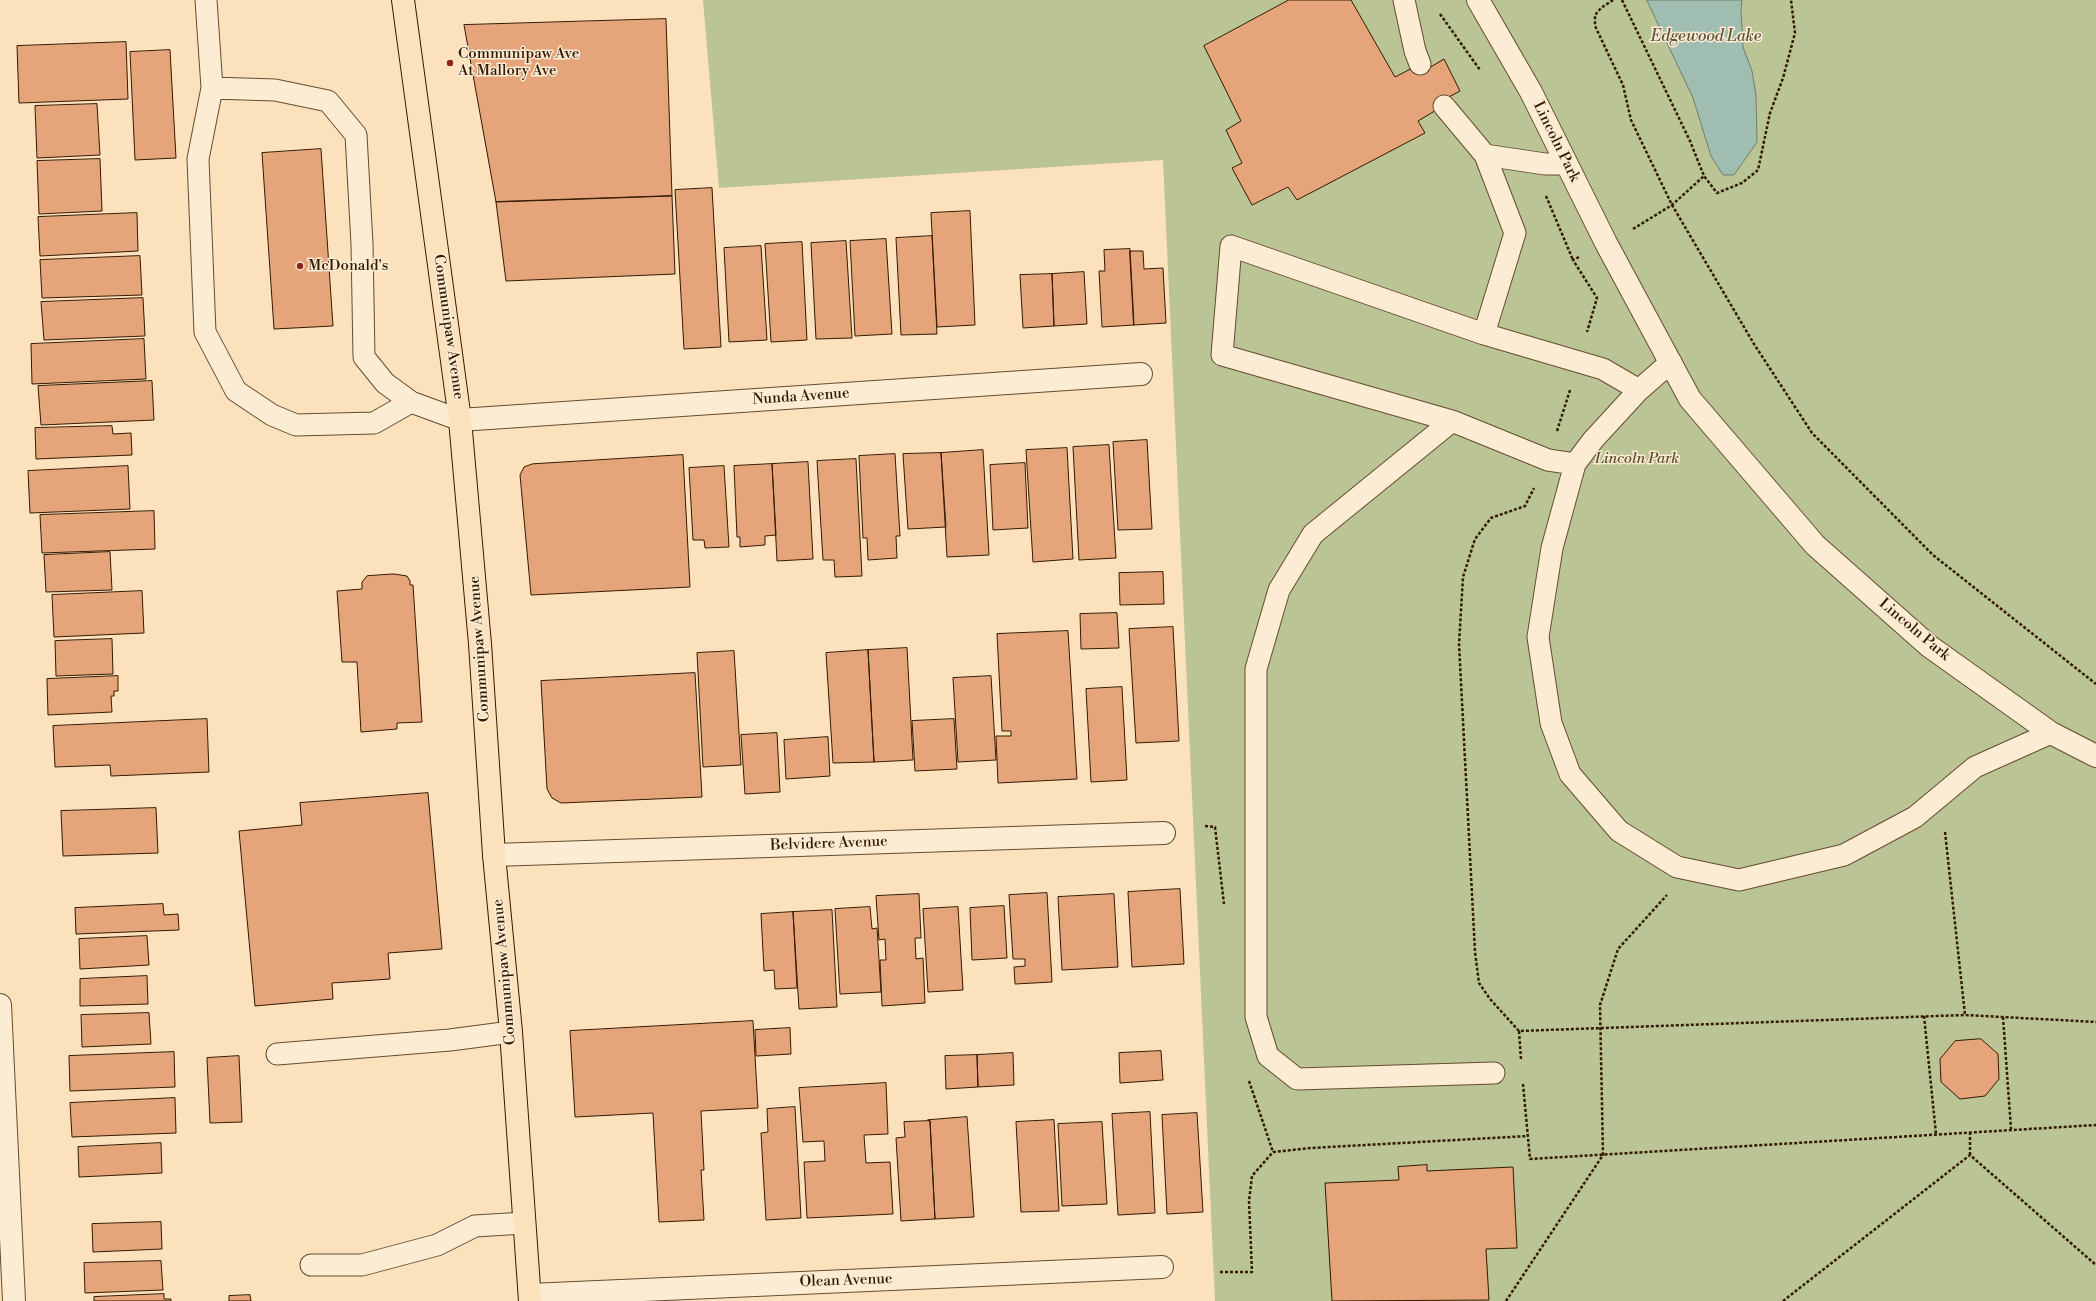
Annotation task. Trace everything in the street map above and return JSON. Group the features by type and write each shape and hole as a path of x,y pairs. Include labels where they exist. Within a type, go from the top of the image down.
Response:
{"main road":[{"name":"Communipaw Avenue","path":"403,0 460,420 480,644 494,854 511,1032 530,1298"}],"street":[{"name":"Lincoln Park","path":"1478,0 1531,92 1606,243 1690,399 1815,546 1930,646 2051,733 2096,756"},
{"name":"Nunda Avenue","path":"460,420 1142,374"},
{"name":"Belvidere Avenue","path":"494,854 1164,833"},
{"path":"0,1005 14,1301"},
{"name":"Olean Avenue","path":"530,1298 1162,1267"}],"lane":[{"path":"206,0 212,88 198,159 205,332 236,391 272,415 296,425 374,423 411,402"},
{"path":"1404,0 1415,51 1420,64"},
{"path":"212,88 275,90 328,101 356,135 362,244 364,357 385,384 411,402 460,420"},
{"path":"1444,106 1485,155 1515,233 1484,334"},
{"path":"1485,155 1545,164 1567,164"},
{"path":"1575,464 1548,460 1452,421 1222,355 1230,246 1484,334 1603,369 1639,390"},
{"path":"1671,362 1639,390 1593,440 1575,464 1552,548 1538,637 1551,723 1570,774 1619,831 1677,867 1739,880 1844,855 1915,817 1975,767 2051,733"},
{"path":"1452,421 1313,534 1279,590 1256,669 1256,1017 1268,1056 1296,1079 1494,1073"},
{"path":"277,1054 450,1040 511,1032"},
{"path":"310,1265 362,1265 437,1245 475,1226 524,1223"}],"path":[{"path":"1613,0 1595,15 1595,26 1623,85 1631,120 1642,146 1672,205 1754,344 1812,432 1933,555 2096,684"},
{"path":"1622,0 1687,134 1704,176 1717,193 1742,183 1758,170 1770,113 1783,78 1795,33 1791,0"},
{"path":"1522,1061 1519,1031 1490,999 1479,983 1475,952 1459,644 1463,577 1475,539 1491,518 1525,506 1548,460"},
{"path":"1941,795 1965,1015"},
{"path":"1506,1301 1603,1155 1600,1005 1618,949 1690,870"},
{"path":"1519,1031 1965,1015 2096,1022"},
{"path":"1924,1016 1936,1134"},
{"path":"2003,1017 2011,1129"},
{"path":"1523,1076 1530,1159 2096,1125"},
{"path":"1970,1132 1970,1155 2096,1265"},
{"path":"1220,1272 1252,1272 1249,1201 1252,1176 1274,1152 1311,1148 1528,1136"},
{"path":"1783,1301 1970,1155"}],"green space":[{"name":"Lincoln Park","path":"703,0 2096,0 2096,1301 1215,1301 1163,160 719,188"}],"water":[{"name":"Edgewood Lake","path":"1647,0 1742,0 1741,10 1743,47 1752,71 1756,95 1757,142 1734,175 1723,175 1711,156 1693,98"}],"building":[{"path":"1289,0 1351,0 1395,77 1426,61 1429,68 1444,59 1460,91 1447,98 1448,103 1418,121 1425,133 1297,200 1288,187 1252,205 1232,168 1242,163 1226,130 1241,121 1204,46"},
{"path":"666,19 672,196 496,202 464,25"},
{"path":"126,42 128,99 19,103 17,46"},
{"path":"170,50 176,158 135,160 130,52"},
{"path":"97,104 100,155 37,158 35,106"},
{"path":"321,149 333,326 274,329 262,153"},
{"path":"100,159 102,211 39,214 37,161"},
{"path":"712,188 721,347 684,349 675,190"},
{"path":"672,196 675,274 506,281 496,202"},
{"path":"970,211 975,325 937,327 931,213"},
{"path":"137,213 138,251 40,256 38,217"},
{"path":"932,236 937,334 901,335 896,238"},
{"path":"886,239 892,334 855,336 850,241"},
{"path":"846,241 852,338 816,339 811,243"},
{"path":"802,242 807,340 771,342 765,244"},
{"path":"761,246 767,340 729,342 724,248"},
{"path":"1130,249 1134,325 1102,327 1099,271 1105,271 1104,250"},
{"path":"1130,251 1143,251 1144,269 1163,268 1166,323 1134,325"},
{"path":"140,256 142,295 42,298 40,260"},
{"path":"1084,272 1087,324 1054,326 1052,274"},
{"path":"1052,274 1054,326 1023,328 1020,275"},
{"path":"143,298 145,336 44,340 41,302"},
{"path":"144,339 146,379 32,384 31,344"},
{"path":"152,381 154,420 41,425 38,386"},
{"path":"112,426 113,434 131,433 132,455 36,459 35,428"},
{"path":"1147,440 1152,529 1118,530 1113,442"},
{"path":"1109,445 1116,558 1079,560 1073,447"},
{"path":"1067,448 1073,559 1033,562 1026,450"},
{"path":"983,450 989,555 947,557 941,453"},
{"path":"941,453 946,527 908,529 903,454"},
{"path":"895,454 900,536 896,536 897,558 868,560 867,538 863,538 859,456"},
{"path":"683,455 690,587 531,595 520,475 524,467 532,464"},
{"path":"856,459 862,576 835,577 834,560 823,560 817,461"},
{"path":"808,462 813,559 777,561 772,464"},
{"path":"1025,463 1028,528 993,530 990,465"},
{"path":"772,464 776,535 765,536 765,545 740,547 740,537 737,537 734,466"},
{"path":"128,466 130,509 30,513 28,471"},
{"path":"724,466 729,547 705,548 704,540 693,540 689,468"},
{"path":"154,511 155,549 42,553 40,515"},
{"path":"110,552 112,590 46,592 44,555"},
{"path":"1163,572 1164,604 1120,605 1119,573"},
{"path":"394,574 407,576 410,581 410,585 413,585 422,722 397,723 397,729 361,732 357,662 342,662 337,591 362,589 362,582 367,576"},
{"path":"142,591 144,633 54,637 52,595"},
{"path":"1117,613 1119,648 1081,649 1080,614"},
{"path":"1173,627 1179,741 1136,743 1129,629"},
{"path":"1068,631 1077,779 998,783 996,736 1011,736 1011,731 1002,731 997,634"},
{"path":"112,639 113,674 56,676 55,641"},
{"path":"907,648 913,760 874,762 868,650"},
{"path":"868,650 874,762 833,763 826,653"},
{"path":"734,651 741,765 703,767 697,653"},
{"path":"695,673 702,797 561,803 552,798 547,789 541,681"},
{"path":"118,676 118,691 114,691 114,696 111,696 112,712 48,715 47,679"},
{"path":"991,676 996,760 958,762 953,678"},
{"path":"1122,687 1127,780 1091,782 1086,689"},
{"path":"207,719 209,772 111,776 110,765 55,767 53,726"},
{"path":"954,719 957,769 915,771 912,721"},
{"path":"777,733 780,792 745,794 741,735"},
{"path":"828,737 830,776 786,779 784,740"},
{"path":"428,793 442,949 388,953 390,979 332,983 333,999 255,1006 239,831 302,825 300,803"},
{"path":"156,808 158,853 63,856 61,811"},
{"path":"1180,889 1184,964 1132,967 1128,892"},
{"path":"1047,893 1052,982 1015,984 1014,967 1025,966 1025,959 1013,959 1009,895"},
{"path":"919,894 921,938 915,938 916,959 923,958 925,1003 882,1006 880,960 886,960 885,939 879,940 876,896"},
{"path":"1114,894 1118,967 1062,970 1058,897"},
{"path":"163,904 164,915 178,914 179,930 76,934 75,908"},
{"path":"1004,906 1007,958 972,960 970,908"},
{"path":"870,907 872,929 877,928 881,992 840,994 835,909"},
{"path":"958,907 963,990 928,992 923,909"},
{"path":"832,910 837,1007 799,1009 793,912"},
{"path":"793,912 797,988 775,989 774,970 764,971 761,914"},
{"path":"147,936 149,965 80,969 79,939"},
{"path":"147,976 148,1004 80,1006 80,979"},
{"path":"149,1013 151,1044 82,1047 81,1015"},
{"path":"753,1021 758,1108 701,1111 704,1170 701,1170 704,1220 659,1222 653,1113 575,1117 570,1031"},
{"path":"790,1028 791,1054 756,1056 755,1030"},
{"path":"1981,1039 1998,1054 1999,1079 1985,1096 1960,1099 1941,1082 1940,1059 1955,1041"},
{"path":"1161,1051 1163,1080 1120,1083 1119,1053"},
{"path":"174,1052 175,1087 70,1091 69,1056"},
{"path":"1013,1053 1014,1085 978,1087 977,1055"},
{"path":"977,1055 978,1087 946,1089 945,1056"},
{"path":"239,1056 242,1122 210,1123 207,1058"},
{"path":"886,1083 888,1134 864,1135 866,1163 890,1162 893,1214 807,1218 804,1162 825,1161 824,1141 803,1142 799,1088"},
{"path":"175,1098 176,1133 72,1137 70,1103"},
{"path":"795,1107 801,1218 766,1220 761,1133 768,1132 767,1109"},
{"path":"1150,1112 1155,1213 1118,1215 1112,1114"},
{"path":"1197,1113 1203,1212 1167,1214 1162,1115"},
{"path":"967,1117 974,1217 935,1219 930,1121 928,1120"},
{"path":"1054,1120 1059,1211 1021,1212 1016,1122"},
{"path":"930,1121 935,1219 901,1221 896,1138 905,1137 904,1122"},
{"path":"1102,1122 1107,1204 1062,1206 1058,1124"},
{"path":"161,1143 162,1173 79,1177 78,1147"},
{"path":"1427,1165 1427,1171 1513,1167 1517,1248 1486,1249 1489,1300 1332,1301 1325,1183 1399,1180 1398,1167"},
{"path":"161,1222 162,1249 93,1252 92,1224"},
{"path":"161,1261 163,1290 85,1293 84,1263"},
{"path":"164,1294 164,1299 171,1299 171,1301 94,1301 94,1297"},
{"path":"250,1295 251,1301 229,1301 229,1296"}],"place":[{"name":"Communipaw Ave At Mallory Ave","path":"450,63"},
{"name":"McDonald's","path":"300,266"}]}
